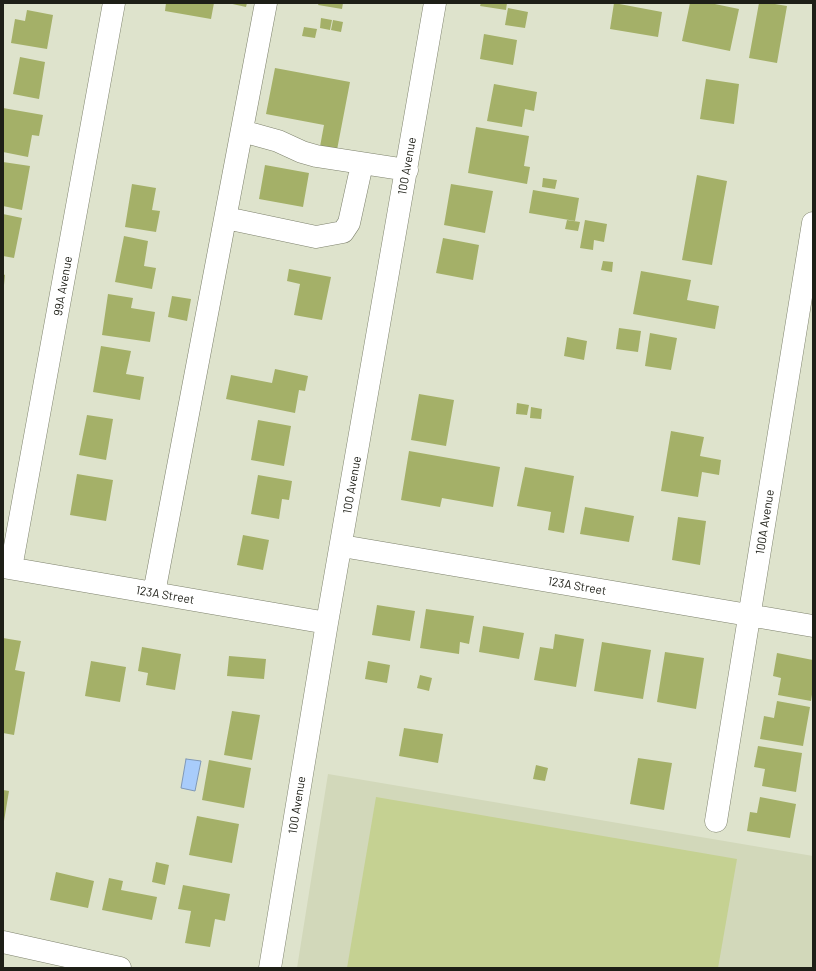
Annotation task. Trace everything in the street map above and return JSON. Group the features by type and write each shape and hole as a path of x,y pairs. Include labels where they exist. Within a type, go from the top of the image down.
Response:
{"street":[{"name":"99A Avenue","path":"7,567 114,3"},
{"path":"154,593 266,3"},
{"name":"100 Avenue","path":"270,968 327,623 342,546 435,3"},
{"path":"242,131 278,141 302,152 362,164 407,170"},
{"path":"226,218 316,237 343,232 349,223 362,164"},
{"name":"100A Avenue","path":"716,820 813,223"},
{"name":"123A Street","path":"342,546 813,626"},
{"name":"123A Street","path":"7,567 327,623"},
{"path":"3,942 120,968"}],"shaded area":[{"path":"328,774 813,856 813,968 297,968"}],"green space":[{"path":"376,797 737,859 718,968 347,968"}],"water":[{"path":"186,759 201,761 195,791 181,788"}],"building":[{"path":"166,3 214,3 211,19 165,11"},
{"path":"228,3 247,3 246,7"},
{"path":"319,3 343,3 342,9 318,5"},
{"path":"481,3 507,3 506,10 480,6"},
{"path":"614,3 662,12 658,37 610,29"},
{"path":"690,3 710,3 739,9 730,51 682,41"},
{"path":"759,3 787,6 777,63 749,58"},
{"path":"508,8 528,12 525,28 505,25"},
{"path":"27,10 53,15 47,49 11,43 15,19 25,21"},
{"path":"321,18 332,20 330,30 320,28"},
{"path":"333,20 343,22 341,32 331,30"},
{"path":"304,27 317,29 315,38 302,36"},
{"path":"484,34 517,40 513,65 480,59"},
{"path":"20,57 45,62 39,99 13,94"},
{"path":"275,68 350,82 336,155 319,152 324,125 266,114"},
{"path":"706,79 739,84 734,124 700,119"},
{"path":"494,84 537,92 534,111 525,109 522,127 487,121"},
{"path":"3,108 43,115 39,136 32,135 28,157 3,152"},
{"path":"476,127 529,136 524,166 530,167 527,184 468,173"},
{"path":"3,162 30,166 22,210 3,206"},
{"path":"265,165 309,173 303,207 259,199"},
{"path":"697,175 727,181 712,265 682,260"},
{"path":"543,178 557,180 555,189 542,187"},
{"path":"132,184 156,188 152,210 160,211 156,232 125,227"},
{"path":"451,184 493,191 485,233 444,225"},
{"path":"533,190 579,198 575,221 529,213"},
{"path":"3,214 22,218 14,258 3,256"},
{"path":"567,220 580,222 578,231 565,229"},
{"path":"585,220 607,224 604,242 594,240 593,250 580,248"},
{"path":"124,236 148,241 144,266 156,268 152,289 115,282"},
{"path":"443,238 479,245 473,280 436,273"},
{"path":"603,261 613,262 612,272 601,270"},
{"path":"289,269 331,277 322,320 294,315 300,284 287,281"},
{"path":"641,271 691,280 687,300 719,306 715,329 633,314"},
{"path":"3,274 5,275 4,285 3,284"},
{"path":"108,294 133,298 131,308 155,312 150,342 102,335"},
{"path":"172,296 191,299 187,321 168,317"},
{"path":"619,328 641,331 638,352 616,349"},
{"path":"650,333 677,338 671,370 645,366"},
{"path":"567,337 587,341 584,360 564,356"},
{"path":"101,346 131,351 126,374 144,377 140,400 93,392"},
{"path":"275,369 308,376 305,391 299,390 295,413 226,399 231,375 272,383"},
{"path":"419,394 454,400 446,446 411,440"},
{"path":"517,403 529,405 527,415 516,414"},
{"path":"531,407 542,409 541,419 530,418"},
{"path":"87,415 113,419 106,460 79,455"},
{"path":"258,420 291,426 284,466 251,460"},
{"path":"671,431 704,437 700,456 721,460 719,475 702,472 698,497 661,491"},
{"path":"409,451 500,467 493,507 442,498 440,507 401,500"},
{"path":"525,467 574,476 564,533 548,530 551,512 517,506"},
{"path":"77,474 113,480 106,521 70,515"},
{"path":"258,475 292,481 289,500 282,499 279,519 251,514"},
{"path":"585,507 634,516 629,542 580,534"},
{"path":"678,517 706,521 700,565 672,560"},
{"path":"243,535 269,540 263,570 237,565"},
{"path":"377,605 415,611 410,641 372,635"},
{"path":"426,609 474,616 469,644 460,642 459,654 420,648"},
{"path":"483,626 524,633 519,659 479,652"},
{"path":"555,634 584,639 576,687 534,680 540,647 553,649"},
{"path":"3,638 21,641 15,670 25,672 14,735 3,733"},
{"path":"602,642 651,650 643,699 594,691"},
{"path":"142,647 181,654 175,690 146,685 148,673 138,671"},
{"path":"665,652 704,658 696,709 657,702"},
{"path":"777,653 813,660 813,688 811,701 778,695 781,678 773,676"},
{"path":"229,656 266,659 264,679 227,676"},
{"path":"91,661 126,667 120,702 85,696"},
{"path":"368,661 390,665 387,683 365,679"},
{"path":"420,675 432,678 429,691 417,688"},
{"path":"777,701 810,707 803,746 760,739 764,716 774,718"},
{"path":"232,711 260,715 252,760 224,755"},
{"path":"404,728 443,734 438,763 399,756"},
{"path":"758,746 802,753 796,792 762,786 765,769 754,767"},
{"path":"638,758 672,763 664,810 630,804"},
{"path":"209,760 251,768 244,808 202,800"},
{"path":"536,765 548,768 545,781 533,779"},
{"path":"3,790 9,791 4,821 3,821"},
{"path":"760,797 796,804 790,838 747,831 750,812 757,813"},
{"path":"197,816 239,824 232,863 189,855"},
{"path":"156,862 169,865 165,885 152,882"},
{"path":"56,872 94,881 88,908 50,900"},
{"path":"109,878 123,881 121,890 157,897 152,920 102,910"},
{"path":"183,885 230,894 225,921 215,919 210,947 185,943 191,911 178,909"}]}
